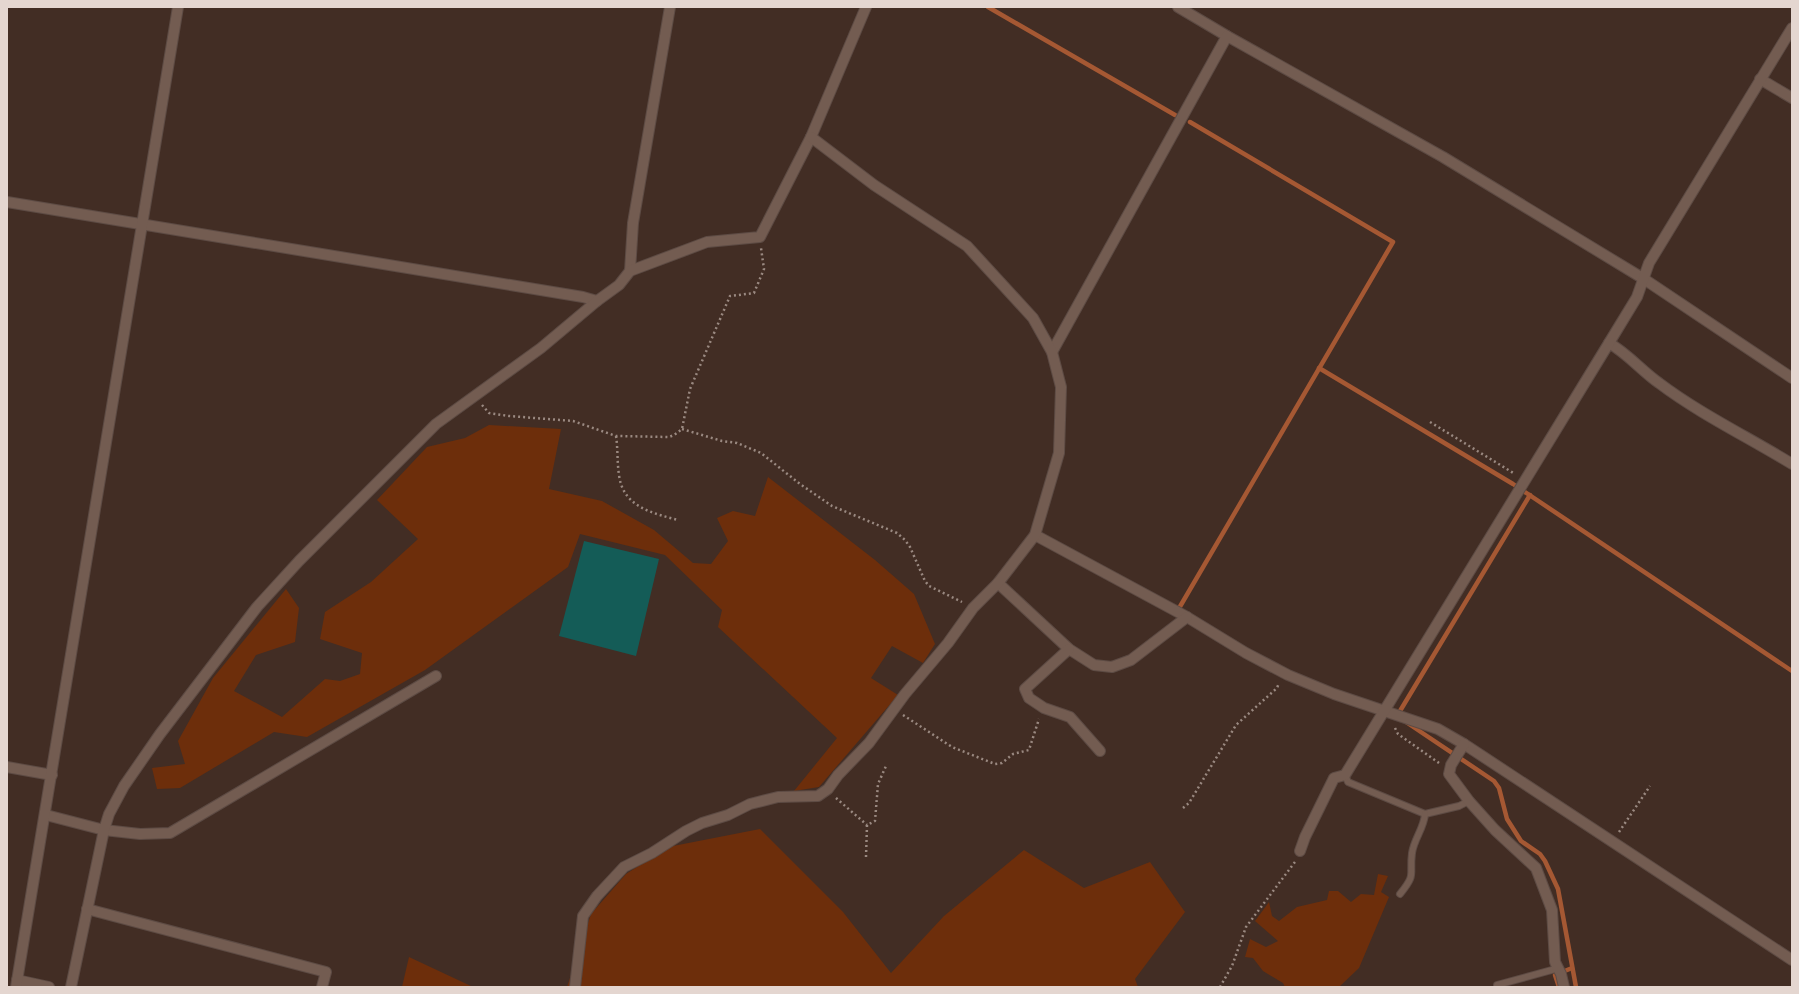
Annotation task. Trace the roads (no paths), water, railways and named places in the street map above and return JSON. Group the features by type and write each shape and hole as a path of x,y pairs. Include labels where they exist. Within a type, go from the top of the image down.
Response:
{"street":[{"path":"49,987 17,983 178,7"},
{"path":"630,271 633,223 670,7"},
{"path":"71,987 104,830 109,814 124,786 160,734 257,607 299,561 436,424 541,348 597,301 619,285 630,271 707,242 760,237 811,137 866,7"},
{"path":"1178,7 1443,157 1644,278 1792,378"},
{"path":"1300,851 1305,837 1334,778 1345,775 1609,343 1637,297 1649,264 1792,28"},
{"path":"1052,352 1227,36"},
{"path":"1760,79 1792,98"},
{"path":"575,987 583,916 597,896 624,867 652,853 686,831 702,823 728,815 750,804 778,797 818,796 828,789 838,775 869,743 894,709 948,643 973,608 998,583 1035,535 1059,453 1061,387 1052,352 1033,318 967,246 874,185 811,137"},
{"path":"7,202 583,297 597,301"},
{"path":"1609,343 1622,351 1658,383 1696,409 1792,464"},
{"path":"1035,535 1187,617 1246,653 1285,673 1334,694 1438,729 1464,744 1792,960"},
{"path":"998,583 1069,649 1094,665 1112,667 1131,660 1187,617"},
{"path":"1069,649 1025,689 1029,698 1044,708 1070,716 1100,750"},
{"path":"46,814 104,830 140,834 170,833 436,676"},
{"path":"1464,744 1450,765 1449,774 1469,801 1495,830 1536,868 1552,910 1555,962 1564,987"},
{"path":"7,767 52,775"},
{"path":"87,909 326,972 322,987"}],"lane":[{"path":"1345,775 1348,782 1425,814 1459,806 1469,801"},
{"path":"1400,894 1412,876 1412,853 1425,820 1425,814"},
{"path":"1497,987 1497,985 1558,968"}],"waterway":[{"path":"988,7 1175,115"},
{"path":"1178,610 1393,242 1190,122"},
{"path":"1319,368 1513,484 1792,671"},
{"path":"1397,716 1530,495"},
{"path":"1406,722 1494,781 1499,788 1507,819 1521,841 1540,854 1545,861 1558,889 1576,987"},
{"path":"1559,987 1555,975 1572,968"}]}
